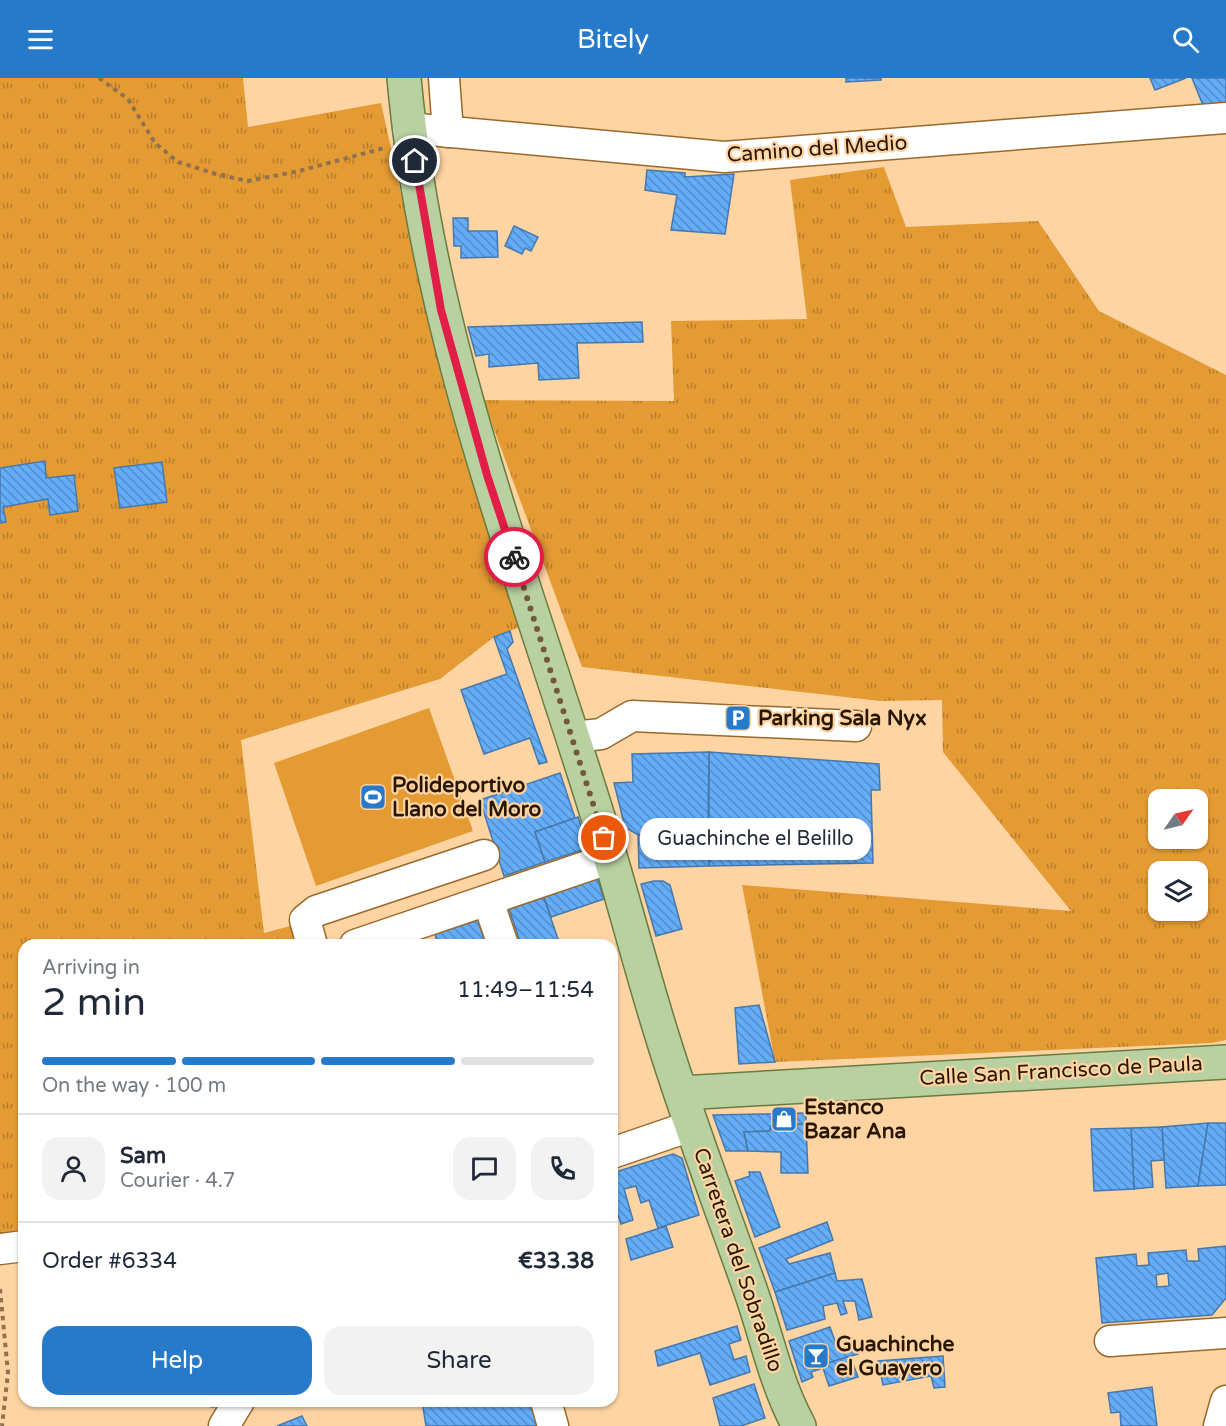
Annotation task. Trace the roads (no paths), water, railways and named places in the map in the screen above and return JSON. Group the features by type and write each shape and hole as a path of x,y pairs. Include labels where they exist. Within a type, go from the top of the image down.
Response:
{"main road":[{"name":"Carretera del Sobradillo","path":"404,78 410,134 441,310 487,475 574,737 681,1093 786,1402 799,1426"},
{"name":"Calle San Francisco de Paula","path":"681,1093 1226,1062"}],"street":[{"path":"444,78 448,132"},
{"name":"Camino del Medio","path":"410,134 448,132 724,157 1226,118"},
{"path":"574,737 601,734 632,716 856,726"},
{"path":"311,939 306,920 316,911 484,855"},
{"path":"373,939 611,858"},
{"path":"488,901 501,939"},
{"path":"618,1151 692,1126"},
{"path":"0,1249 18,1247"},
{"path":"1110,1341 1226,1333"},
{"path":"1219,1426 1226,1401"},
{"path":"224,1426 235,1407"},
{"path":"548,1407 553,1426"}],"place":[{"name":"Parking Sala Nyx","path":"738,718"},
{"name":"Polideportivo Llano del Moro","path":"373,797"},
{"name":"Guachinche el Belillo","path":"604,838"},
{"name":"Estanco Bazar Ana","path":"784,1119"},
{"name":"Guachinche el Guayero","path":"816,1356"}]}
